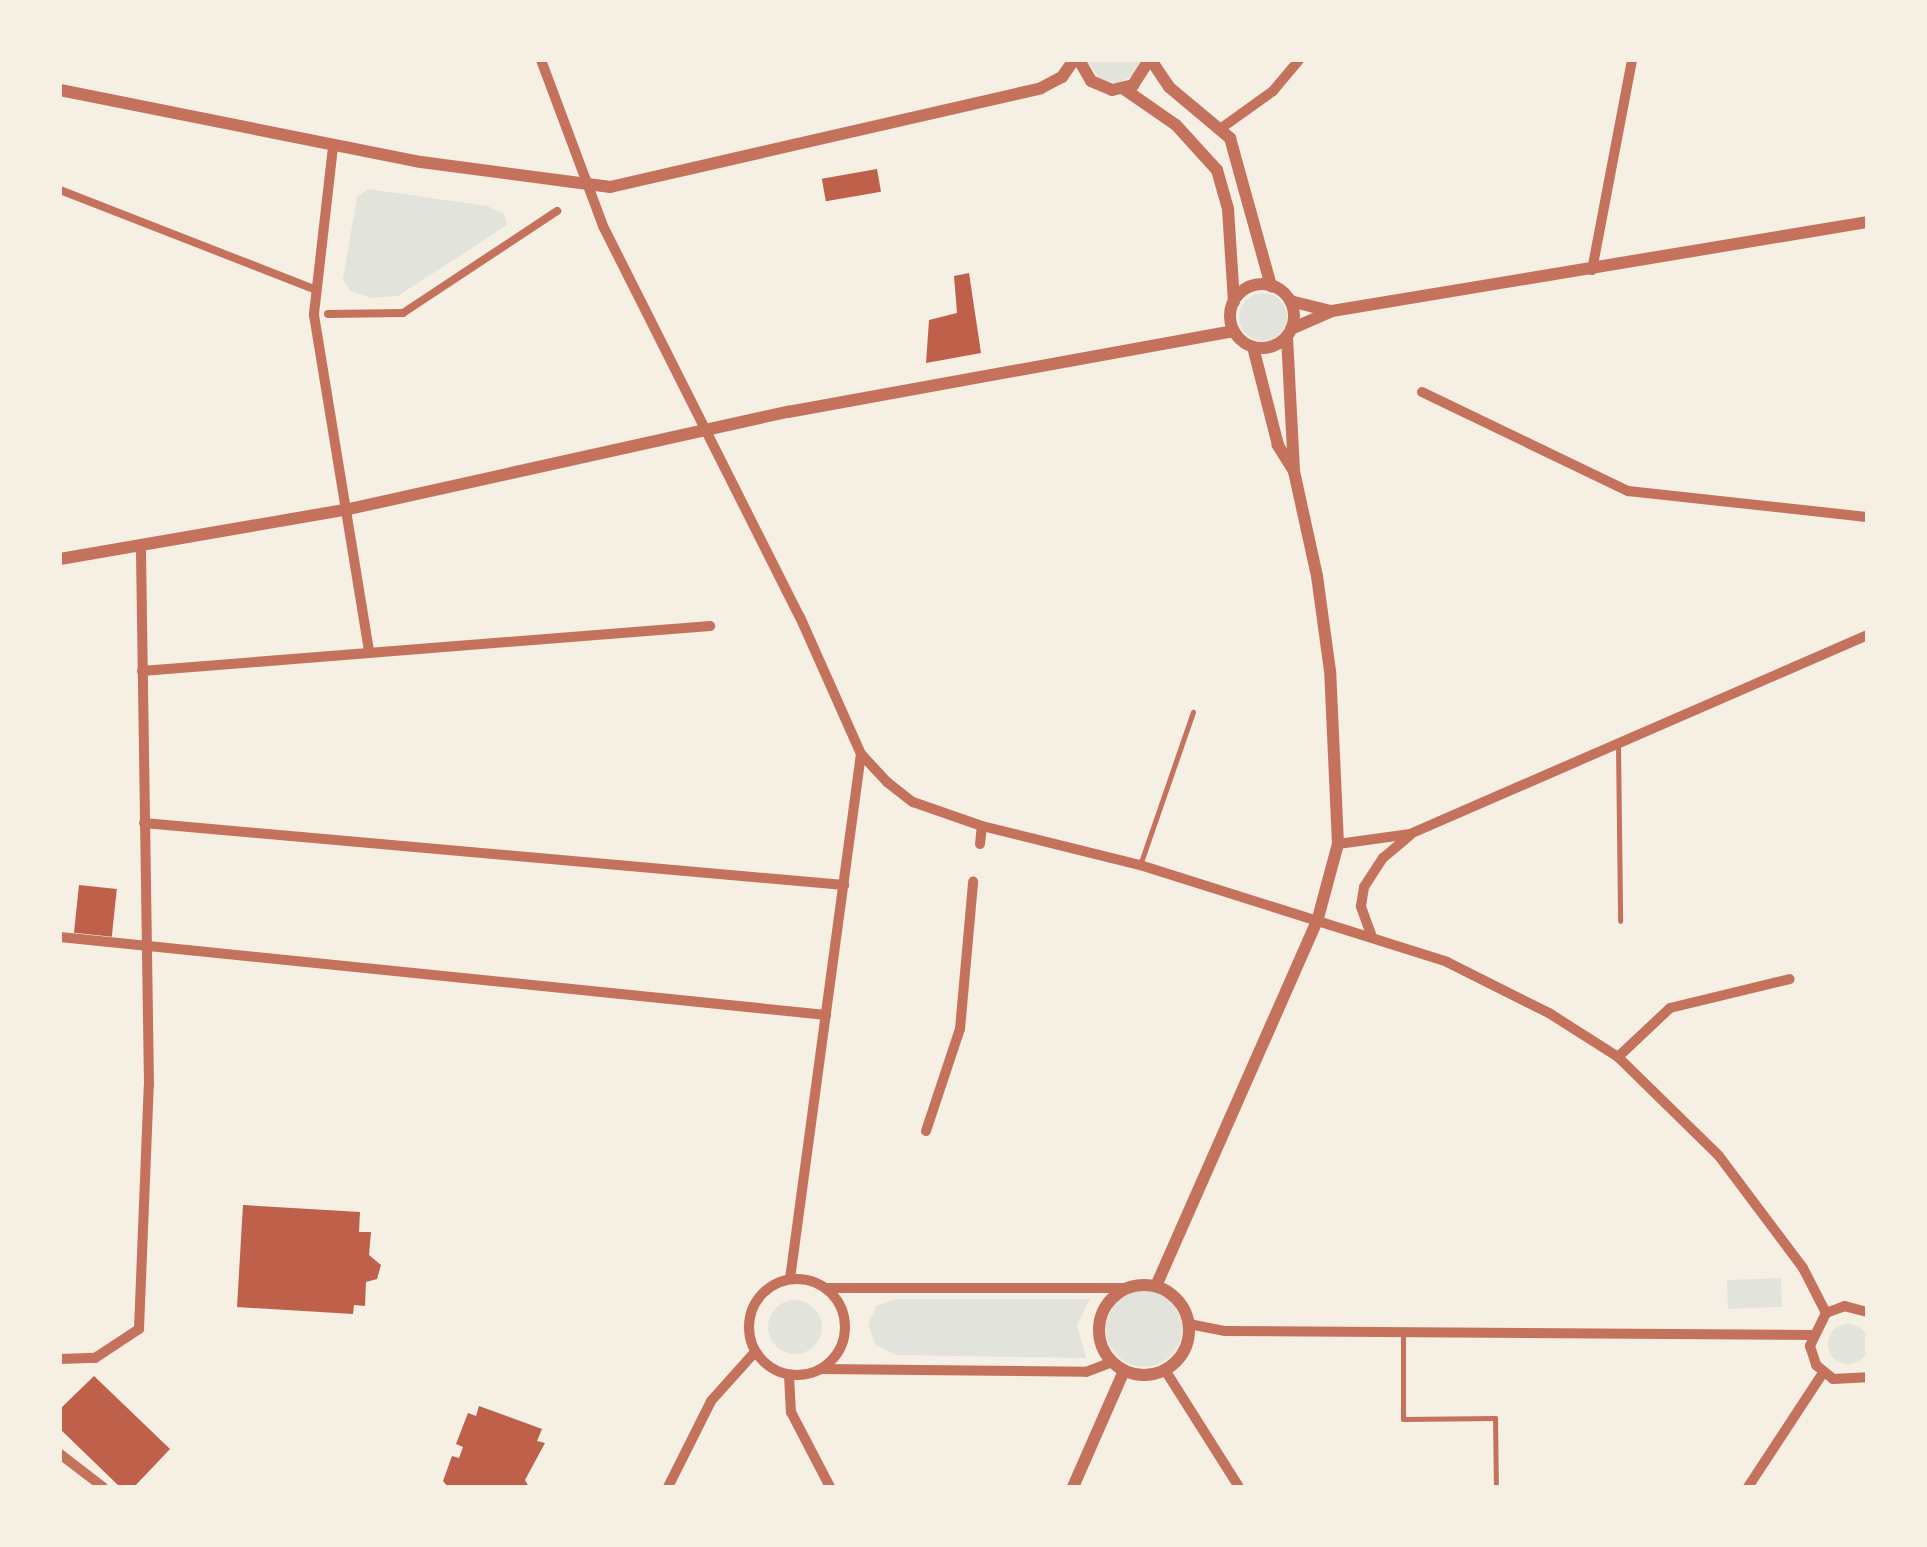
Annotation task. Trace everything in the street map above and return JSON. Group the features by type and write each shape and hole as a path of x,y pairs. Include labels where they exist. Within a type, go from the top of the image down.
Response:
{"street":[{"path":"541,60 586,187 860,754 913,802 982,826 1140,865 1318,918 1494,983 1618,1058 1719,1156 1803,1268 1826,1313"},
{"path":"60,90 334,147 586,187 637,184 1041,88 1062,77 1077,60 1101,88 1124,89 1176,125 1217,170 1228,209 1234,331 1253,347 1278,445 1294,471"},
{"path":"1124,89 1140,79 1150,60 1169,87 1220,129 1242,163 1271,286 1290,301 1332,311"},
{"path":"1220,129 1273,91 1299,60"},
{"path":"1592,270 1632,60"},
{"path":"334,147 314,291 369,650"},
{"path":"60,190 314,291"},
{"path":"328,314 403,313 557,211"},
{"path":"1253,347 1270,347 1332,311 1867,222"},
{"path":"1234,302 1246,290 1271,286"},
{"path":"1156,1286 1318,918 1338,844 1330,671 1294,471 1290,301"},
{"path":"60,558 141,549 349,509 706,430 1234,331"},
{"path":"1422,392 1628,491 1867,517"},
{"path":"60,1359 96,1358 139,1329 149,1120 141,549"},
{"path":"142,671 369,650 710,626"},
{"path":"1338,844 1410,834 1867,636"},
{"path":"790,1280 860,754"},
{"path":"144,823 844,885"},
{"path":"980,844 982,826"},
{"path":"1372,937 1360,906 1364,887 1383,858 1410,834"},
{"path":"926,1131 960,1029 972,882"},
{"path":"60,936 826,1015"},
{"path":"1618,1058 1670,1008 1790,979"},
{"path":"1112,1362 1086,1372 820,1370 789,1375 756,1352 748,1322 753,1306 775,1284 790,1280 825,1288 1156,1286 1178,1300 1189,1324 1184,1350 1165,1370 1124,1371 1112,1362 1100,1322 1127,1288"},
{"path":"820,1370 839,1350 845,1323 825,1288"},
{"path":"1867,1311 1845,1306 1826,1313 1811,1335 1812,1356 1823,1373 1844,1382 1867,1377"},
{"path":"1189,1324 1225,1331 1811,1335"},
{"path":"668,1487 712,1402 756,1352"},
{"path":"1165,1370 1239,1487"},
{"path":"1073,1487 1124,1371"},
{"path":"1748,1487 1823,1373"},
{"path":"789,1375 791,1412 830,1487"},
{"path":"60,1454 103,1487"}],"lane":[{"path":"1140,865 1193,712"},
{"path":"1618,745 1620,922"},
{"path":"1403,1334 1403,1419 1494,1418 1496,1487"}],"shaded area":[{"path":"1087,60 1143,60 1135,75 1118,83 1100,80"},
{"path":"368,189 487,206 504,214 507,225 398,296 371,298 350,291 343,279 357,197"},
{"path":"1263,293 1280,300 1287,317 1280,334 1263,341 1246,334 1239,317 1246,300"},
{"path":"1781,1278 1782,1307 1728,1309 1727,1280"},
{"path":"1144,1291 1159,1293 1171,1302 1180,1314 1180,1344 1171,1356 1159,1365 1144,1367 1129,1365 1117,1356 1108,1344 1106,1329 1108,1314 1117,1302 1129,1293"},
{"path":"896,1299 1090,1299 1077,1325 1086,1358 896,1355 876,1345 868,1325 876,1306"},
{"path":"795,1300 814,1308 822,1327 814,1346 795,1354 776,1346 768,1327 776,1308"},
{"path":"1848,1324 1862,1330 1868,1344 1862,1358 1848,1364 1834,1358 1828,1344 1834,1330"}],"building":[{"path":"877,169 881,192 826,201 822,179"},
{"path":"969,273 981,353 926,363 929,320 957,313 954,276"},
{"path":"79,885 117,889 112,937 74,933"},
{"path":"243,1205 360,1212 359,1232 371,1232 369,1255 381,1265 377,1279 366,1282 365,1306 354,1305 353,1314 237,1307"},
{"path":"94,1376 170,1449 134,1487 120,1487 60,1429 60,1409"},
{"path":"479,1406 542,1429 537,1441 545,1443 525,1480 529,1487 448,1487 443,1481 452,1456 459,1458 463,1447 456,1444 468,1413 476,1416"}]}
